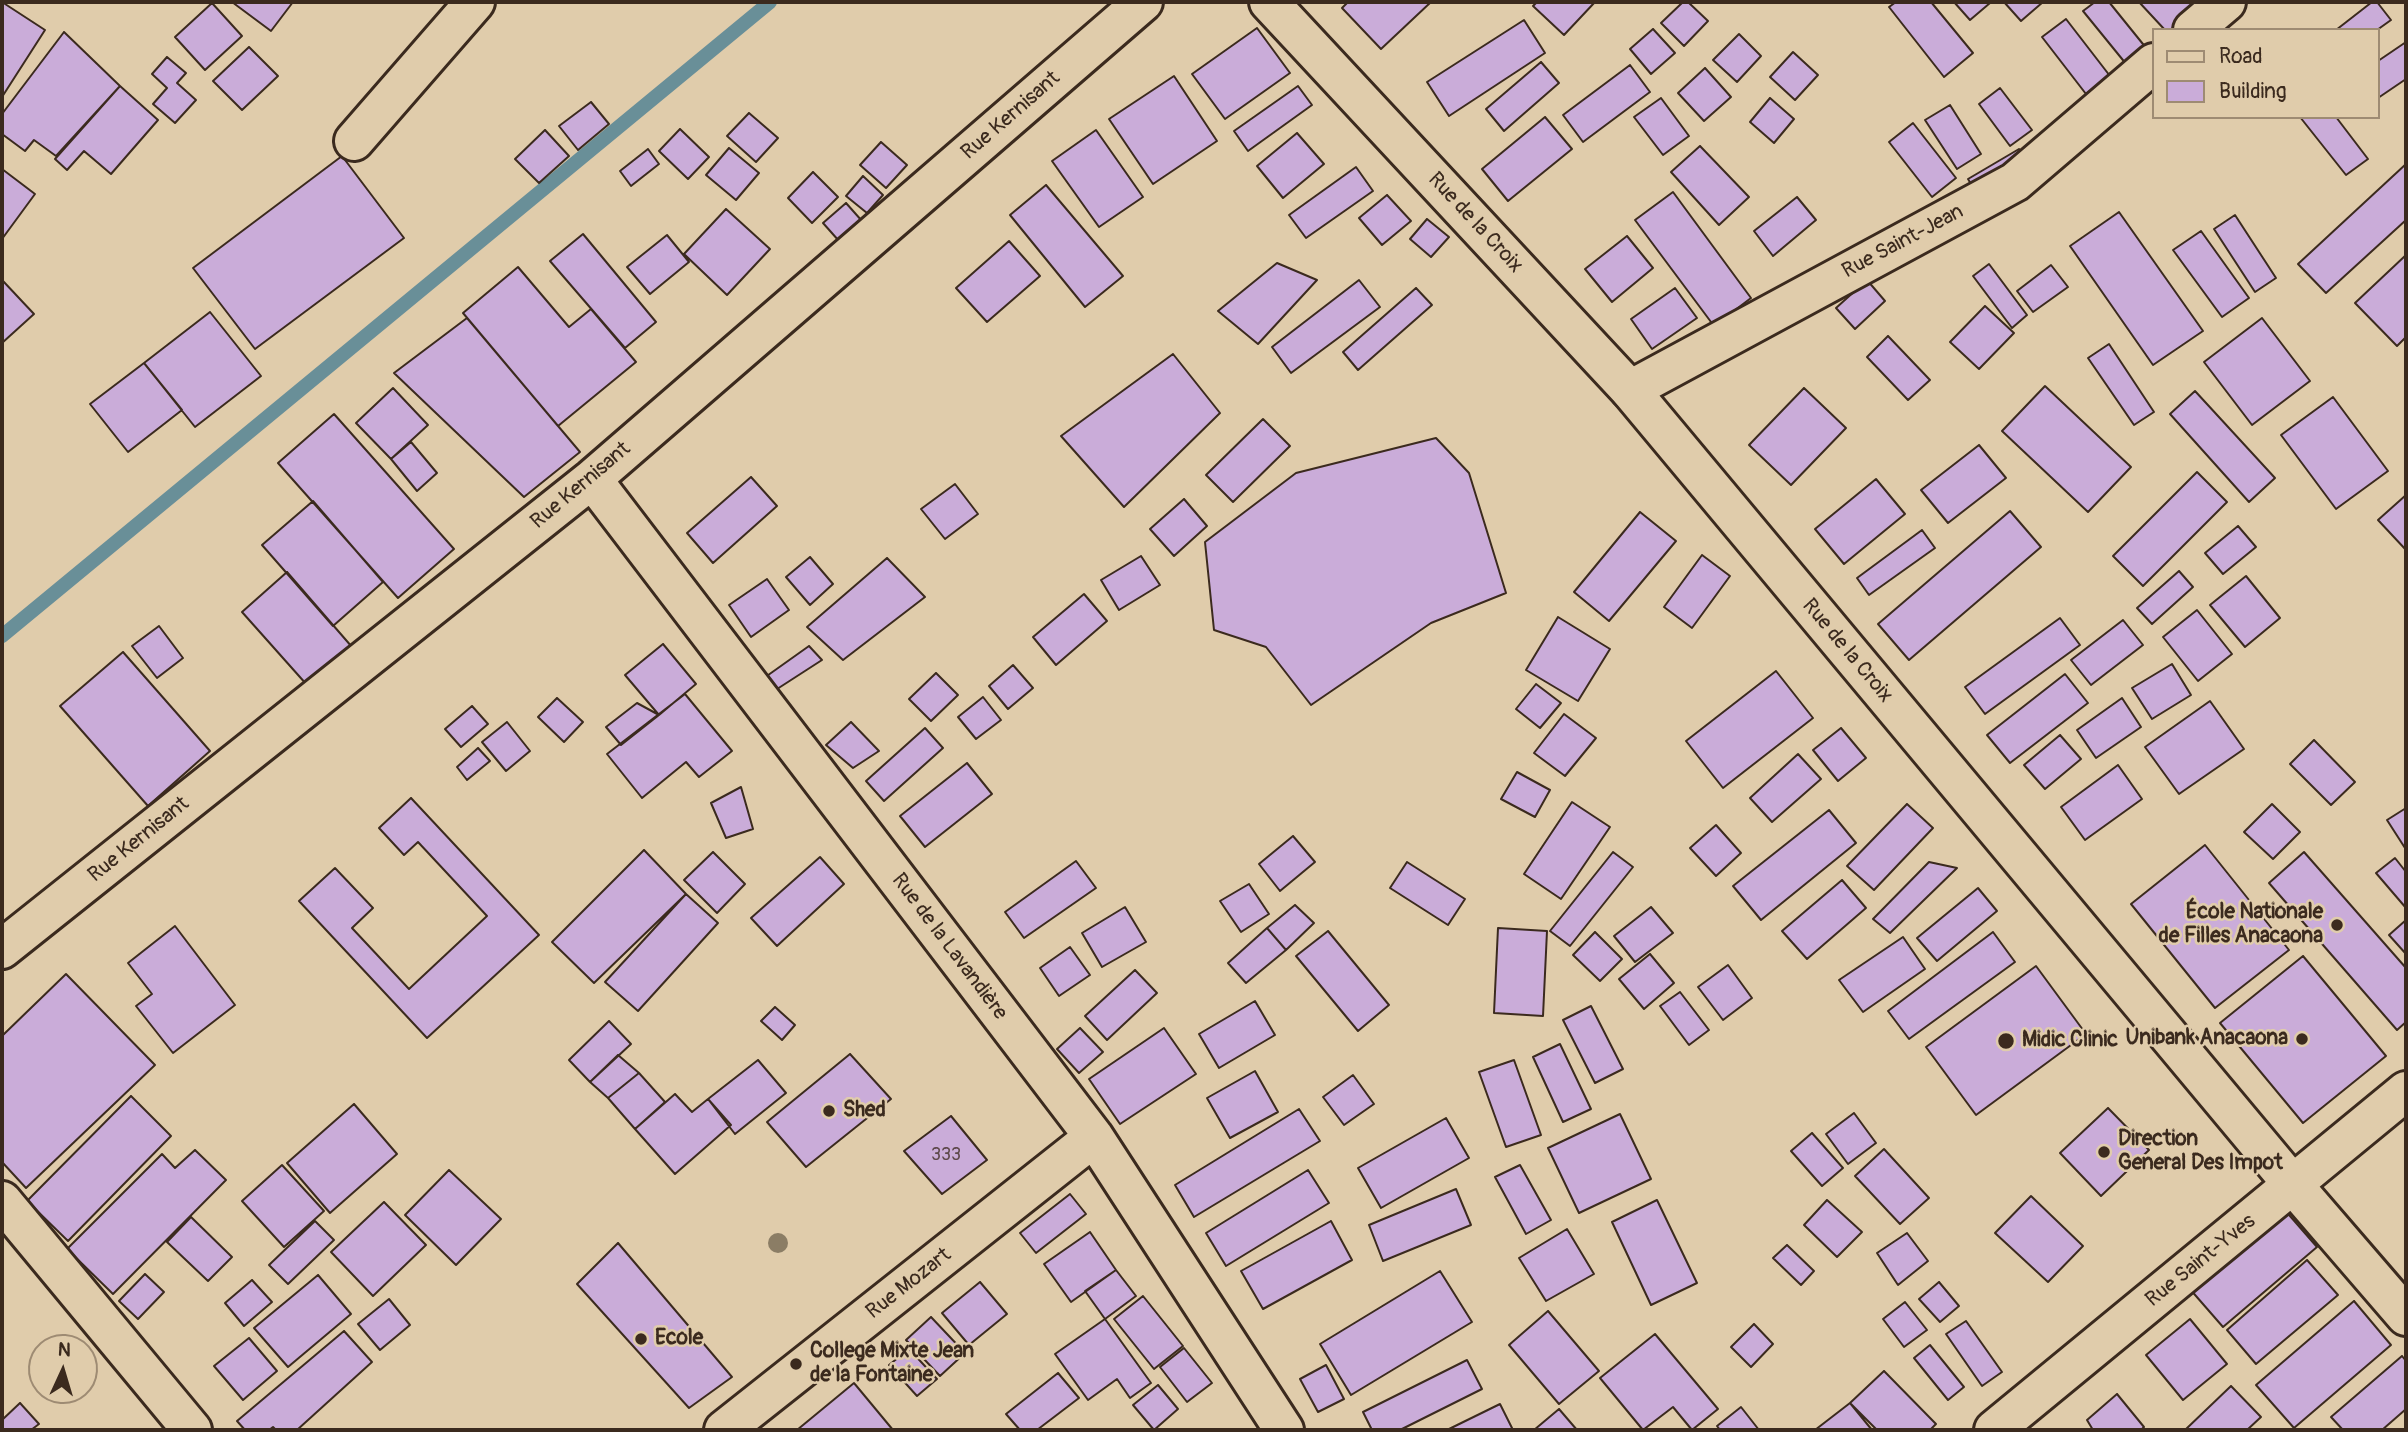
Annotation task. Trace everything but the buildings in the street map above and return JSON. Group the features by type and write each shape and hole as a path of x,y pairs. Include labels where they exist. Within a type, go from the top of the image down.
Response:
{"street":[{"path":"354,141 475,2"},
{"name":"Rue Kernisant","path":"2,949 592,479 1143,2"},
{"name":"Rue de la Croix","path":"1269,2 1630,390 2294,1186 2406,1316"},
{"path":"2195,28 2226,2"},
{"name":"Rue Saint-Jean","path":"1630,390 2015,182 2152,65"},
{"name":"Rue de la Lavandière","path":"592,479 1094,1137 1284,1430"},
{"name":"Rue Saint-Yves","path":"1994,1430 2294,1186 2406,1091"},
{"name":"Rue Mozart","path":"724,1430 1094,1137"},
{"path":"2,1201 192,1430"}],"waterway":[{"path":"2,636 770,2"}],"place":[{"name":"École Nationale de Filles Anacaona","path":"2337,925"},
{"name":"Unibank Anacaona","path":"2302,1039"},
{"name":"Midic Clinic","path":"2006,1041"},
{"name":"Shed","path":"829,1111"},
{"name":"Direction General Des Impot","path":"2104,1152"},
{"name":"Ecole","path":"641,1339"},
{"name":"College Mixte Jean de la Fontaine","path":"796,1364"}]}
